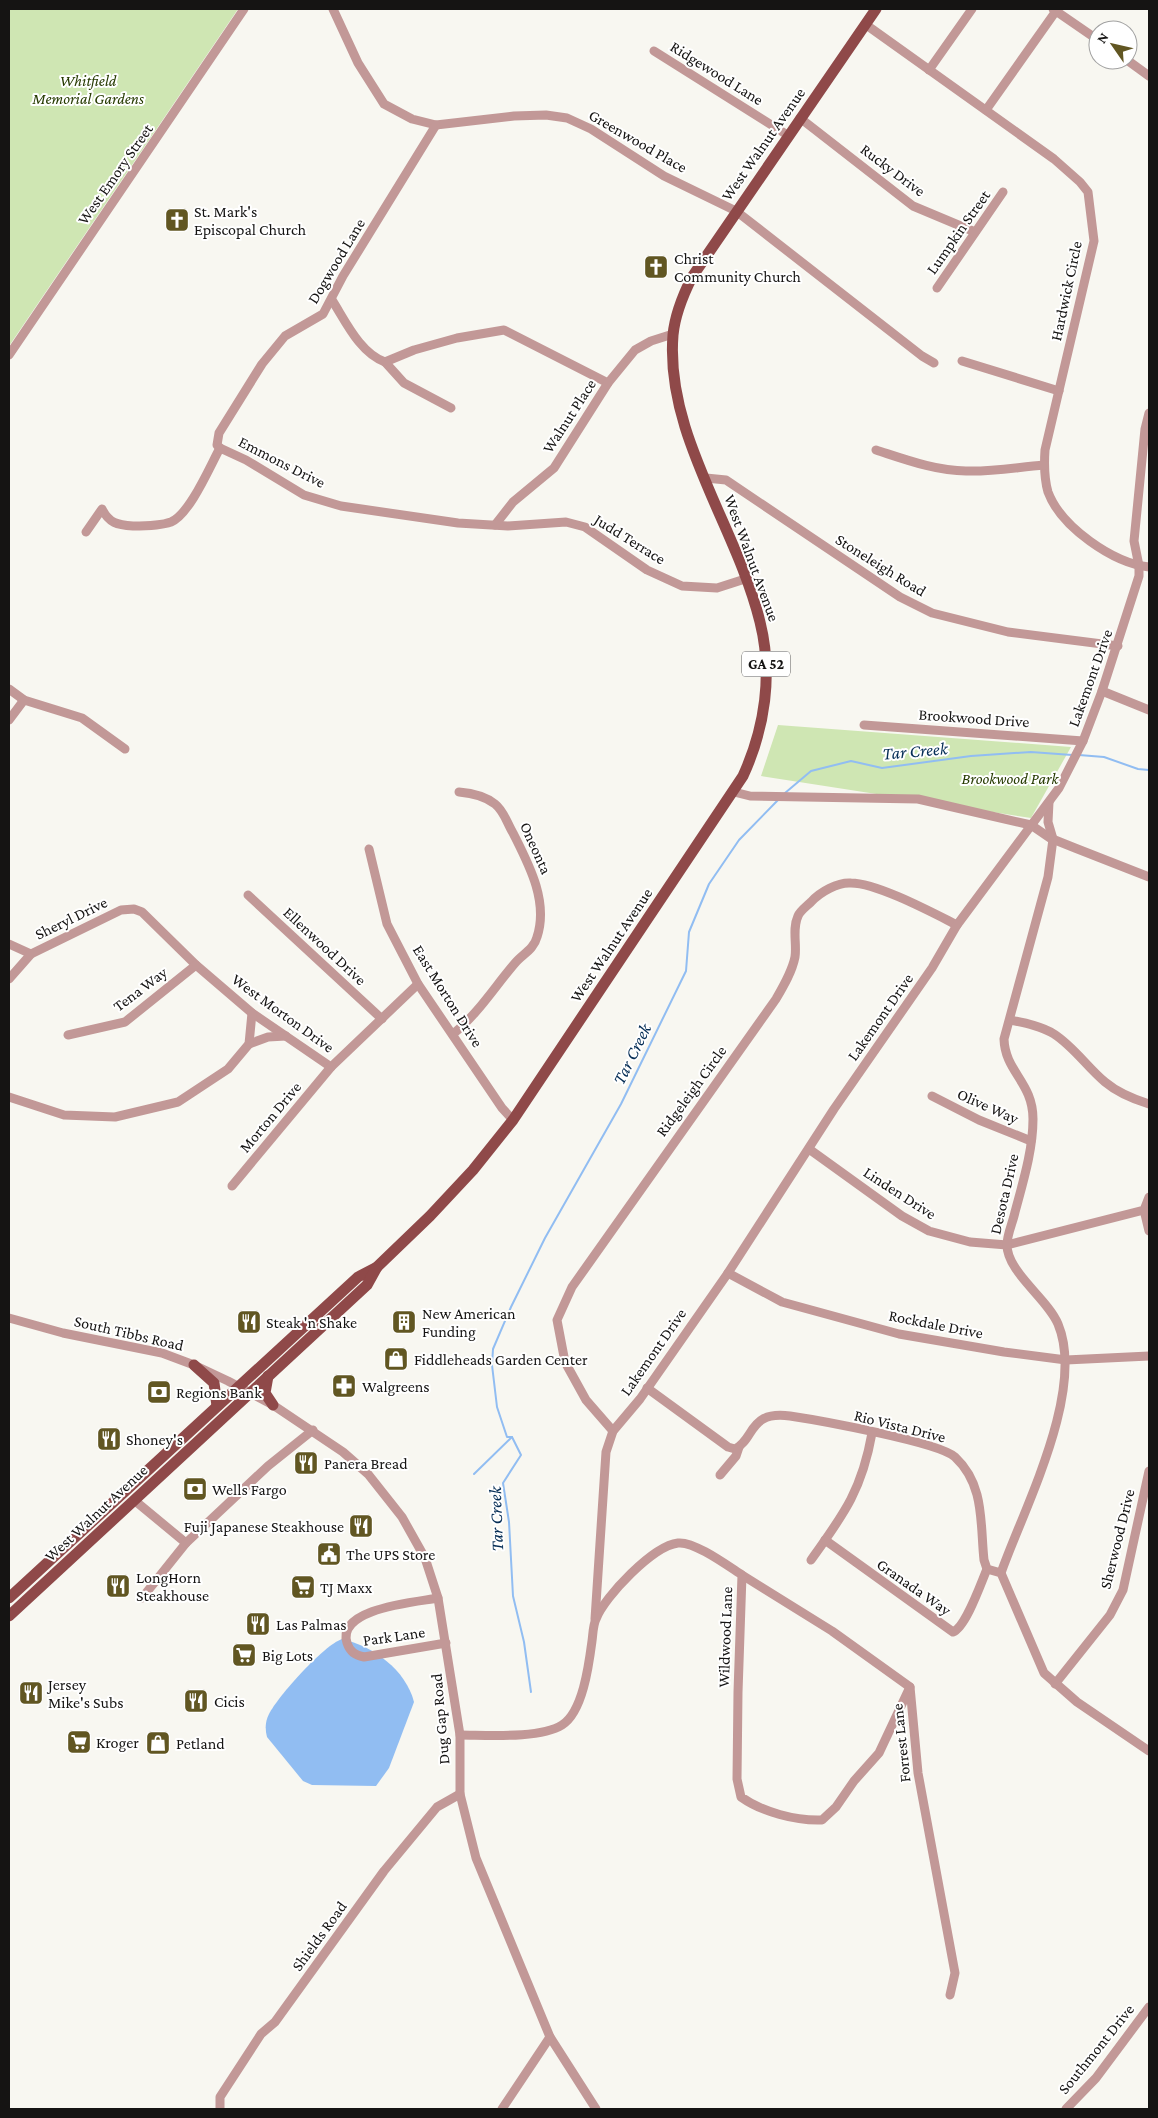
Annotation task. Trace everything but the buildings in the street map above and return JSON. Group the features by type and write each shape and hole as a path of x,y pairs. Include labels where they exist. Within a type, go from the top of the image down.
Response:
{"main road":[{"name":"West Walnut Avenue","path":"9,1616 367,1285 377,1267 451,1194 513,1120 734,792 756,742 764,710 766,654 760,622 746,578 682,415 674,376 674,334 683,296 692,277 876,9"},
{"name":"West Walnut Avenue","path":"9,1598 358,1277 377,1267"},
{"path":"194,1365 214,1383 217,1406"},
{"path":"268,1376 265,1393 273,1405"}],"street":[{"name":"West Emory Street","path":"9,356 244,9"},
{"name":"Greenwood Place","path":"333,9 358,63 384,104 412,119 436,125 530,114 566,118 591,129 664,176 736,211 934,363"},
{"path":"929,70 972,9"},
{"path":"986,110 1054,10 1088,33"},
{"name":"Hardwick Circle","path":"865,24 1054,160 1080,182 1088,192 1094,241 1044,465 1049,493 1057,508 1076,530 1107,552 1139,566 1149,567"},
{"name":"Ridgewood Lane","path":"654,52 789,136"},
{"path":"1138,68 1149,76"},
{"name":"Rucky Drive","path":"800,118 913,206 975,232"},
{"name":"Dogwood Lane","path":"220,448 217,445 219,433 262,364 285,336 323,314 343,276 436,125"},
{"name":"Lumpkin Street","path":"937,288 1003,192"},
{"path":"332,300 353,333 373,358 385,362 404,382 451,408"},
{"path":"385,362 414,350 504,330 608,382"},
{"name":"Walnut Place","path":"495,525 513,502 554,468 608,382 643,344 674,334"},
{"path":"962,361 1059,391"},
{"name":"Lakemont Drive","path":"595,1619 606,1452 613,1431 647,1388 728,1272 932,968 957,925 1059,788 1083,741 1118,646 1139,576 1134,541 1149,413"},
{"name":"Emmons Drive","path":"86,532 102,509 108,520 119,525 156,525 173,521 186,509 220,448 246,460 304,495 342,506 458,523 495,525"},
{"path":"876,450 923,464 966,471 1044,465"},
{"name":"Stoneleigh Road","path":"706,478 726,480 892,593 932,612 1008,632 1118,646"},
{"name":"Judd Terrace","path":"495,525 508,526 566,522 585,528 647,570 690,588 717,588 746,578"},
{"path":"9,689 24,700 82,718 125,748"},
{"path":"1102,691 1149,710"},
{"path":"9,720 24,700"},
{"name":"Brookwood Drive","path":"864,725 1083,741"},
{"name":"Oneonta","path":"453,1034 466,1023 517,960 530,950 537,939 540,928 536,885 527,859 505,816 495,804 486,799 459,792"},
{"path":"734,792 750,796 918,799 1031,825 1053,839 1149,877"},
{"name":"Desota Drive","path":"1001,1573 1055,1430 1063,1395 1066,1360 1058,1324 1018,1270 1011,1258 1007,1245 1031,1141 1033,1118 1030,1095 1021,1078 1008,1063 1004,1039 1048,877 1053,839 1048,822 1049,801"},
{"name":"East Morton Drive","path":"369,850 387,924 418,984 502,1108 513,1120"},
{"name":"Ridgeleigh Circle","path":"613,1431 586,1400 565,1362 557,1320 572,1287 781,991 794,958 794,934 798,915 816,895 835,886 850,882 921,906 957,925"},
{"name":"Ellenwood Drive","path":"248,895 382,1018"},
{"name":"West Morton Drive","path":"126,909 142,912 196,965 252,1012 331,1067 418,984"},
{"name":"Sheryl Drive","path":"9,979 31,954 86,926 126,909"},
{"path":"9,944 31,954"},
{"name":"Tena Way","path":"68,1035 126,1022 196,965"},
{"path":"249,1044 252,1012"},
{"path":"1010,1020 1034,1025 1053,1034 1072,1048 1105,1082 1130,1098 1149,1104"},
{"path":"9,1097 64,1115 115,1117 178,1102 228,1069 249,1044 268,1036 286,1036"},
{"name":"Morton Drive","path":"232,1186 331,1067"},
{"name":"Olive Way","path":"932,1096 979,1120 1031,1141"},
{"name":"Linden Drive","path":"809,1149 902,1216 929,1231 970,1242 1007,1245 1144,1210"},
{"path":"1149,1197 1144,1210 1149,1231"},
{"name":"Rockdale Drive","path":"728,1272 782,1302 899,1334 1004,1352 1066,1360 1149,1356"},
{"name":"South Tibbs Road","path":"9,1318 63,1333 162,1353 194,1365 238,1387"},
{"name":"Dug Gap Road","path":"238,1387 273,1405 313,1430 368,1474 402,1517 425,1558 438,1598 446,1643 460,1735 460,1794 476,1858 550,2037 596,2109"},
{"path":"647,1388 728,1447 739,1447"},
{"name":"Rio Vista Drive","path":"720,1474 736,1456 739,1447 763,1419 774,1416 788,1416 944,1449 955,1457 970,1476 980,1502 984,1560 987,1569"},
{"path":"142,1598 186,1544 268,1466 313,1430"},
{"path":"811,1560 846,1512 866,1465 872,1433"},
{"name":"Sherwood Drive","path":"1055,1684 1110,1615 1123,1590 1148,1477"},
{"path":"134,1500 186,1544"},
{"name":"Granada Way","path":"825,1540 952,1632 957,1630 964,1619 987,1569"},
{"name":"Wildwood Lane","path":"460,1735 511,1735 550,1730 563,1725 575,1710 588,1673 595,1619 624,1579 663,1549 679,1542 698,1548 742,1575 737,1779 741,1797 751,1805 777,1813 822,1820 836,1807 854,1781 879,1753 910,1687"},
{"path":"987,1569 1001,1573 1039,1666 1055,1684 1077,1702 1149,1751"},
{"name":"Forrest Lane","path":"742,1575 832,1631 910,1687 918,1773 954,1973 950,1995"},
{"name":"Park Lane","path":"438,1598 378,1609 362,1615 347,1630 345,1638 349,1650 356,1656 364,1657 446,1643"},
{"name":"Shields Road","path":"220,2109 220,2097 261,2034 275,2022 384,1871 437,1807 460,1794"},
{"name":"Southmont Drive","path":"1066,2109 1096,2078 1146,2020 1149,2007"},
{"path":"502,2109 550,2037"}],"green space":[{"name":"Whitfield Memorial Gardens","path":"9,9 238,9 9,346"},
{"name":"Brookwood Park","path":"778,725 1071,747 1031,818 761,776"}],"water":[{"path":"342,1639 365,1647 387,1661 404,1680 414,1702 389,1768 376,1786 312,1785 303,1781 267,1737 266,1726 268,1717 274,1706 313,1661 334,1643"}],"waterway":[{"name":"Tar Creek","path":"785,793 811,771 851,761 882,768 971,756 1031,752 1072,755"},
{"name":"Tar Creek","path":"1079,755 1104,757 1138,769 1149,770"},
{"name":"Tar Creek","path":"531,1692 524,1642 513,1596 509,1522 503,1483 521,1455 512,1437 507,1437 497,1407 492,1365 493,1349 511,1307 545,1238 621,1104 686,971 689,932 709,884 739,840 778,800"},
{"path":"474,1474 512,1437"}],"place":[{"name":"St. Mark's Episcopal Church","path":"177,220"},
{"name":"Christ Community Church","path":"656,267"},
{"name":"Steak 'n Shake","path":"249,1322"},
{"name":"New American Funding","path":"404,1322"},
{"name":"Fiddleheads Garden Center","path":"396,1359"},
{"name":"Walgreens","path":"344,1386"},
{"name":"Regions Bank","path":"159,1392"},
{"name":"Shoney's","path":"109,1439"},
{"name":"Panera Bread","path":"306,1463"},
{"name":"Wells Fargo","path":"195,1489"},
{"name":"Fuji Japanese Steakhouse","path":"361,1526"},
{"name":"The UPS Store","path":"329,1554"},
{"name":"LongHorn Steakhouse","path":"118,1586"},
{"name":"TJ Maxx","path":"303,1587"},
{"name":"Las Palmas","path":"258,1624"},
{"name":"Big Lots","path":"244,1655"},
{"name":"Jersey Mike's Subs","path":"31,1693"},
{"name":"Cicis","path":"196,1701"},
{"name":"Kroger","path":"79,1742"},
{"name":"Petland","path":"158,1743"}]}
